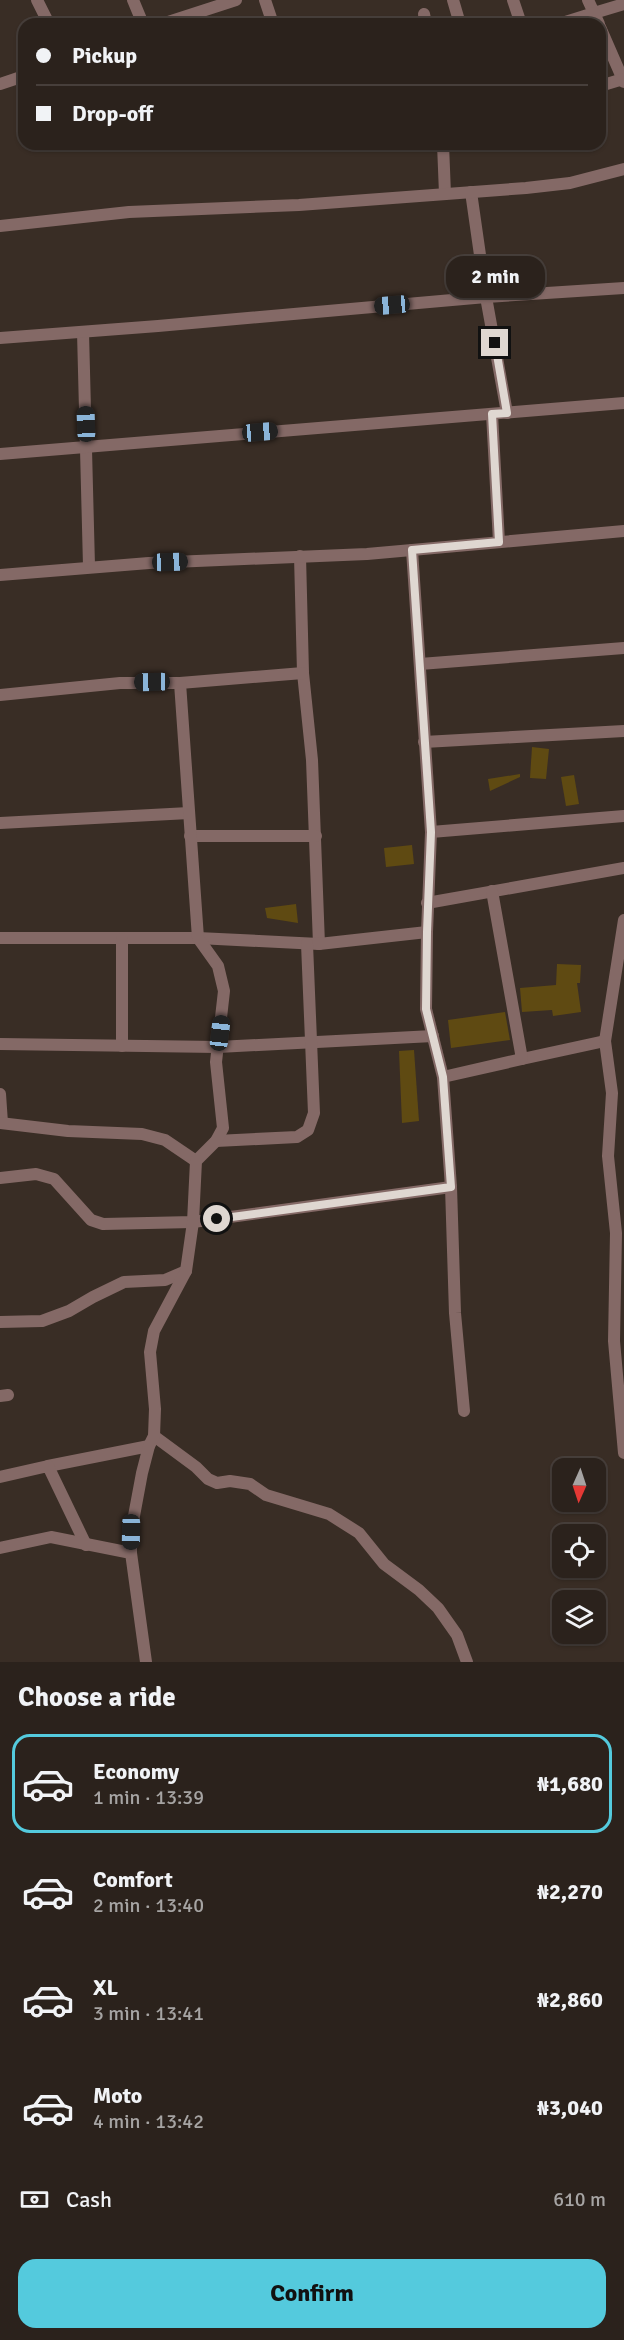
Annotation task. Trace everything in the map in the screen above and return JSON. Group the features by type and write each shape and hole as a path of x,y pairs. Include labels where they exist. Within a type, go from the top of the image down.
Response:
{"street":[{"path":"37,0 46,18"},
{"path":"133,0 140,18"},
{"path":"197,18 236,0"},
{"path":"265,0 271,18"},
{"path":"453,0 458,18"},
{"path":"513,0 519,18"},
{"path":"588,0 595,18"},
{"path":"603,18 624,4"},
{"path":"606,42 623,80 606,84"},
{"path":"0,84 18,77"},
{"path":"443,150 445,194"},
{"path":"0,226 129,212 299,205 570,183 624,169"},
{"path":"471,192 486,297 507,413"},
{"path":"0,338 486,297 624,288"},
{"path":"83,332 89,566"},
{"path":"0,454 624,403"},
{"path":"492,414 499,542"},
{"path":"0,574 89,566 412,550 624,531"},
{"path":"412,550 431,832 426,1009 443,1077 451,1187 455,1313 464,1411"},
{"path":"216,1141 297,1137 308,1130 314,1113 310,1041 316,836 312,760 303,673 300,556"},
{"path":"420,664 624,648"},
{"path":"0,695 120,683 180,683 303,673"},
{"path":"147,1662 130,1553 131,1532 152,1441 155,1409 150,1352 154,1331 186,1271 193,1222 196,1161 216,1141 223,1128 216,1062 224,991 218,966 198,938 180,683"},
{"path":"424,742 624,730"},
{"path":"0,823 189,813"},
{"path":"431,832 624,816"},
{"path":"190,836 316,836"},
{"path":"428,903 624,868"},
{"path":"492,891 522,1059"},
{"path":"624,920 605,1041 612,1093 608,1156 616,1233 614,1341 624,1453"},
{"path":"0,938 198,938 313,944 427,932"},
{"path":"122,939 122,1046"},
{"path":"0,1044 218,1047 433,1036"},
{"path":"443,1077 605,1041"},
{"path":"0,1094 1,1123 68,1131 142,1134 165,1140 196,1161"},
{"path":"0,1178 36,1174 54,1179 91,1220 104,1224 193,1222 451,1187"},
{"path":"0,1322 42,1321 69,1311 124,1282 165,1280 186,1271"},
{"path":"0,1477 152,1441 196,1467 208,1479 218,1483 230,1481 250,1484 266,1495 329,1514 359,1533 384,1564 419,1590 438,1608 457,1635 467,1662"},
{"path":"48,1466 86,1545"},
{"path":"0,1548 51,1537 130,1553"}],"building":[{"path":"532,747 549,749 546,779 530,778"},
{"path":"520,774 520,777 490,791 488,779"},
{"path":"574,775 579,804 566,806 561,777"},
{"path":"412,845 414,864 386,867 384,848"},
{"path":"296,904 298,923 267,918 265,908"},
{"path":"557,964 581,965 580,983 577,983 581,1012 553,1016 552,1010 522,1012 520,988 556,985"},
{"path":"505,1012 510,1040 451,1048 448,1020"},
{"path":"414,1050 419,1121 402,1123 399,1051"}],"route":[{"path":"217,1219 451,1187 443,1077 426,1009 431,832 412,550 499,542 492,414 507,413 495,343"}]}
